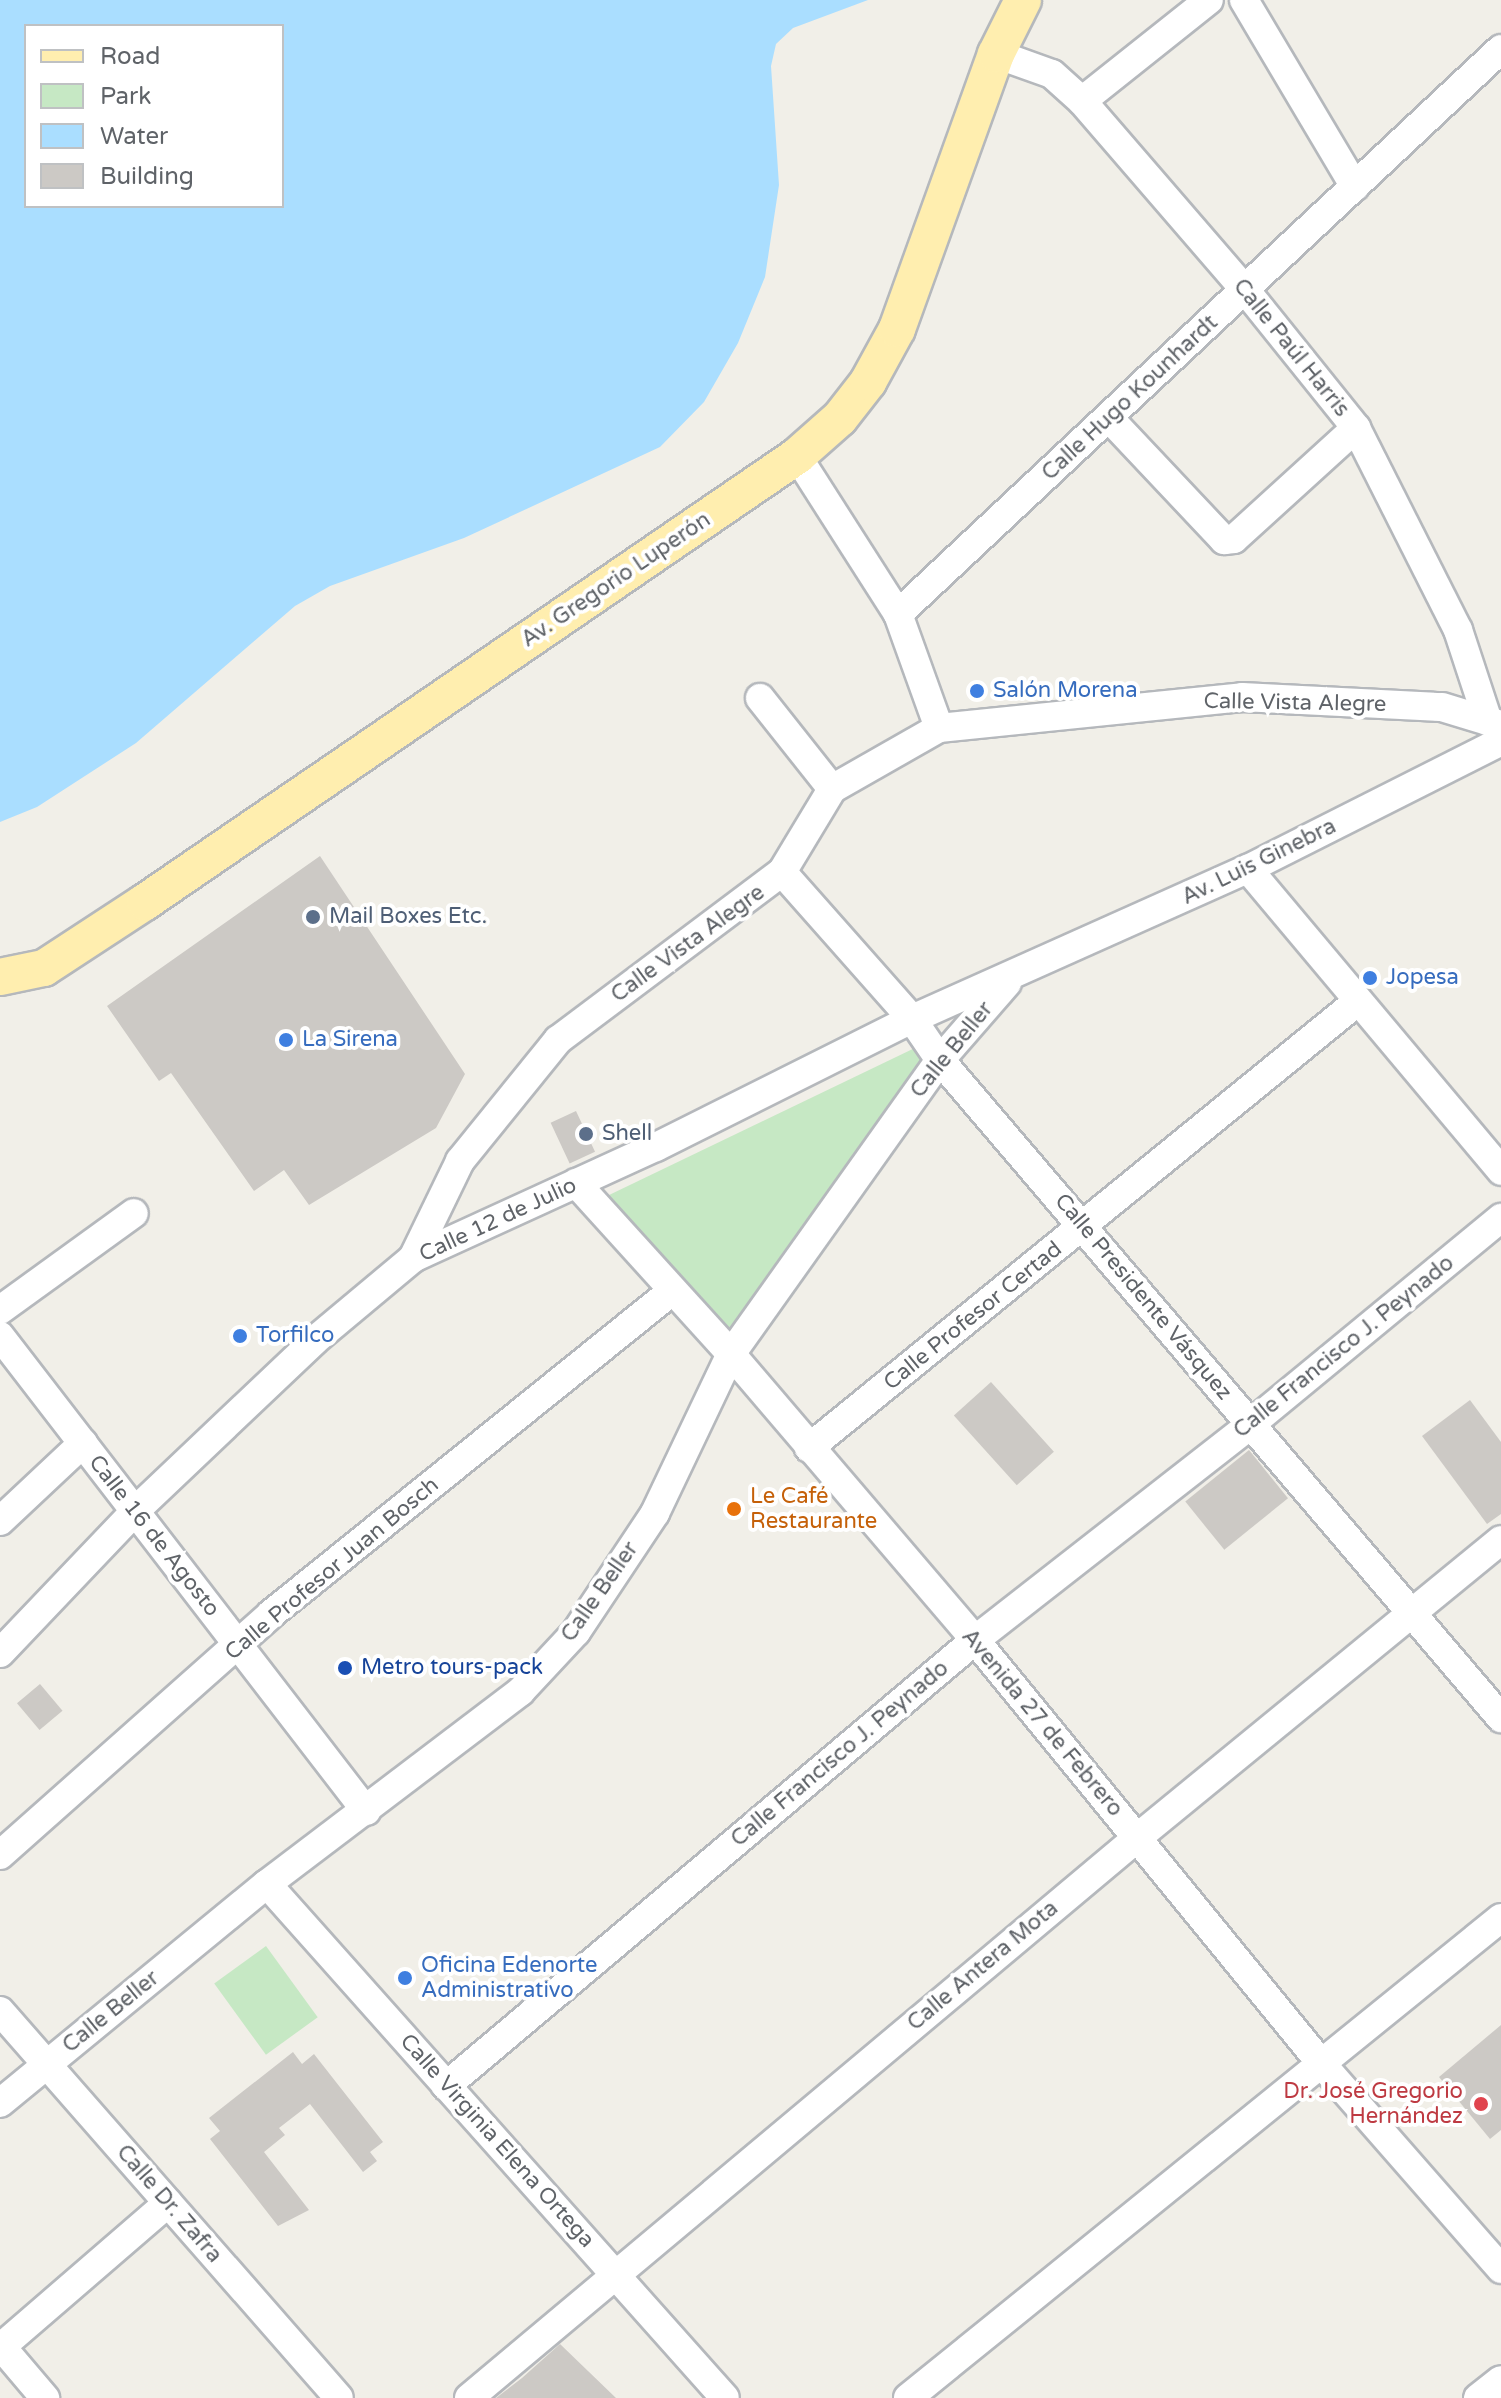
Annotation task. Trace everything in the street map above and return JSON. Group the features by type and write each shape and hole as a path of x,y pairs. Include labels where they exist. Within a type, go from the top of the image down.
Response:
{"main road":[{"name":"Av. Gregorio Luperón","path":"0,977 44,968 67,953 797,456 840,418 868,382 897,329 996,54 1023,0"}],"street":[{"path":"1082,101 1209,0"},
{"path":"1244,0 1355,187"},
{"name":"Calle Hugo Kounhardt","path":"898,614 1501,49"},
{"name":"Calle Paúl Harris","path":"996,54 1052,74 1082,101 1246,291 1356,428 1458,630 1497,729"},
{"path":"1109,418 1224,540 1234,539 1356,428"},
{"path":"797,456 898,614 939,728"},
{"name":"Calle Vista Alegre","path":"413,1258 460,1161 558,1040 782,872 832,789 939,728 1242,697 1442,707 1497,729"},
{"path":"760,698 832,789"},
{"name":"Av. Luis Ginebra","path":"1013,976 1248,869 1497,729"},
{"path":"1248,869 1501,1171"},
{"path":"782,872 912,1019"},
{"name":"Calle 12 de Julio","path":"0,1653 135,1511 315,1340 413,1258 576,1183 912,1019 1013,976"},
{"name":"Calle Beller","path":"0,2103 267,1884 520,1692 576,1632 655,1513 731,1354 940,1060 1013,976"},
{"name":"Calle Profesor Certad","path":"809,1448 1358,1001"},
{"name":"Calle Presidente Vásquez","path":"912,1019 940,1060 1501,1718"},
{"name":"Avenida 27 de Febrero","path":"576,1183 731,1354 975,1640 1320,2062 1501,2269"},
{"path":"0,1310 134,1213"},
{"name":"Calle Francisco J. Peynado","path":"446,2086 975,1640 1251,1424 1501,1218"},
{"name":"Calle Profesor Juan Bosch","path":"0,1855 239,1647 271,1614 672,1291"},
{"name":"Calle 16 de Agosto","path":"0,1336 366,1811"},
{"path":"0,1521 83,1443"},
{"name":"Calle Antera Mota","path":"469,2398 1137,1838 1501,1540"},
{"name":"Calle Virginia Elena Ortega","path":"267,1884 725,2398"},
{"path":"908,2398 1501,1918"},
{"name":"Calle Dr. Zafra","path":"0,2011 339,2398"},
{"path":"45,2398 0,2347 168,2203"},
{"path":"1478,2398 1501,2380"}],"green space":[{"path":"973,1020 732,1340 607,1196"},
{"path":"266,1946 318,2017 266,2055 214,1984"}],"water":[{"path":"0,0 868,0 793,28 776,44 771,66 779,185 765,277 738,343 704,402 660,447 464,538 330,586 295,606 136,743 37,807 0,822"}],"building":[{"name":"La Sirena","path":"320,856 465,1074 436,1128 309,1205 284,1170 254,1191 171,1073 159,1081 107,1006"},
{"path":"576,1111 595,1152 570,1164 551,1123"},
{"path":"991,1382 1054,1452 1017,1485 954,1415"},
{"path":"1470,1400 1501,1442 1501,1514 1487,1524 1422,1436"},
{"path":"1249,1450 1288,1498 1224,1550 1185,1502"},
{"path":"40,1684 62,1711 40,1730 17,1703"},
{"name":"Dr. José Gregorio Hernández","path":"1501,2025 1501,2130 1490,2139 1439,2077"},
{"path":"293,2052 302,2064 314,2054 383,2142 370,2152 377,2161 363,2172 310,2104 279,2128 285,2135 264,2152 309,2210 278,2226 210,2139 220,2131 209,2118"},
{"path":"560,2344 616,2398 496,2398 522,2378"}],"place":[{"name":"Salón Morena","path":"977,691"},
{"name":"Mail Boxes Etc.","path":"313,917"},
{"name":"Jopesa","path":"1370,978"},
{"name":"La Sirena","path":"286,1040"},
{"name":"Shell","path":"586,1134"},
{"name":"Torfilco","path":"240,1336"},
{"name":"Le Café Restaurante","path":"734,1509"},
{"name":"Metro tours-pack","path":"345,1668"},
{"name":"Oficina Edenorte Administrativo","path":"405,1978"},
{"name":"Dr. José Gregorio Hernández","path":"1481,2104"}]}
